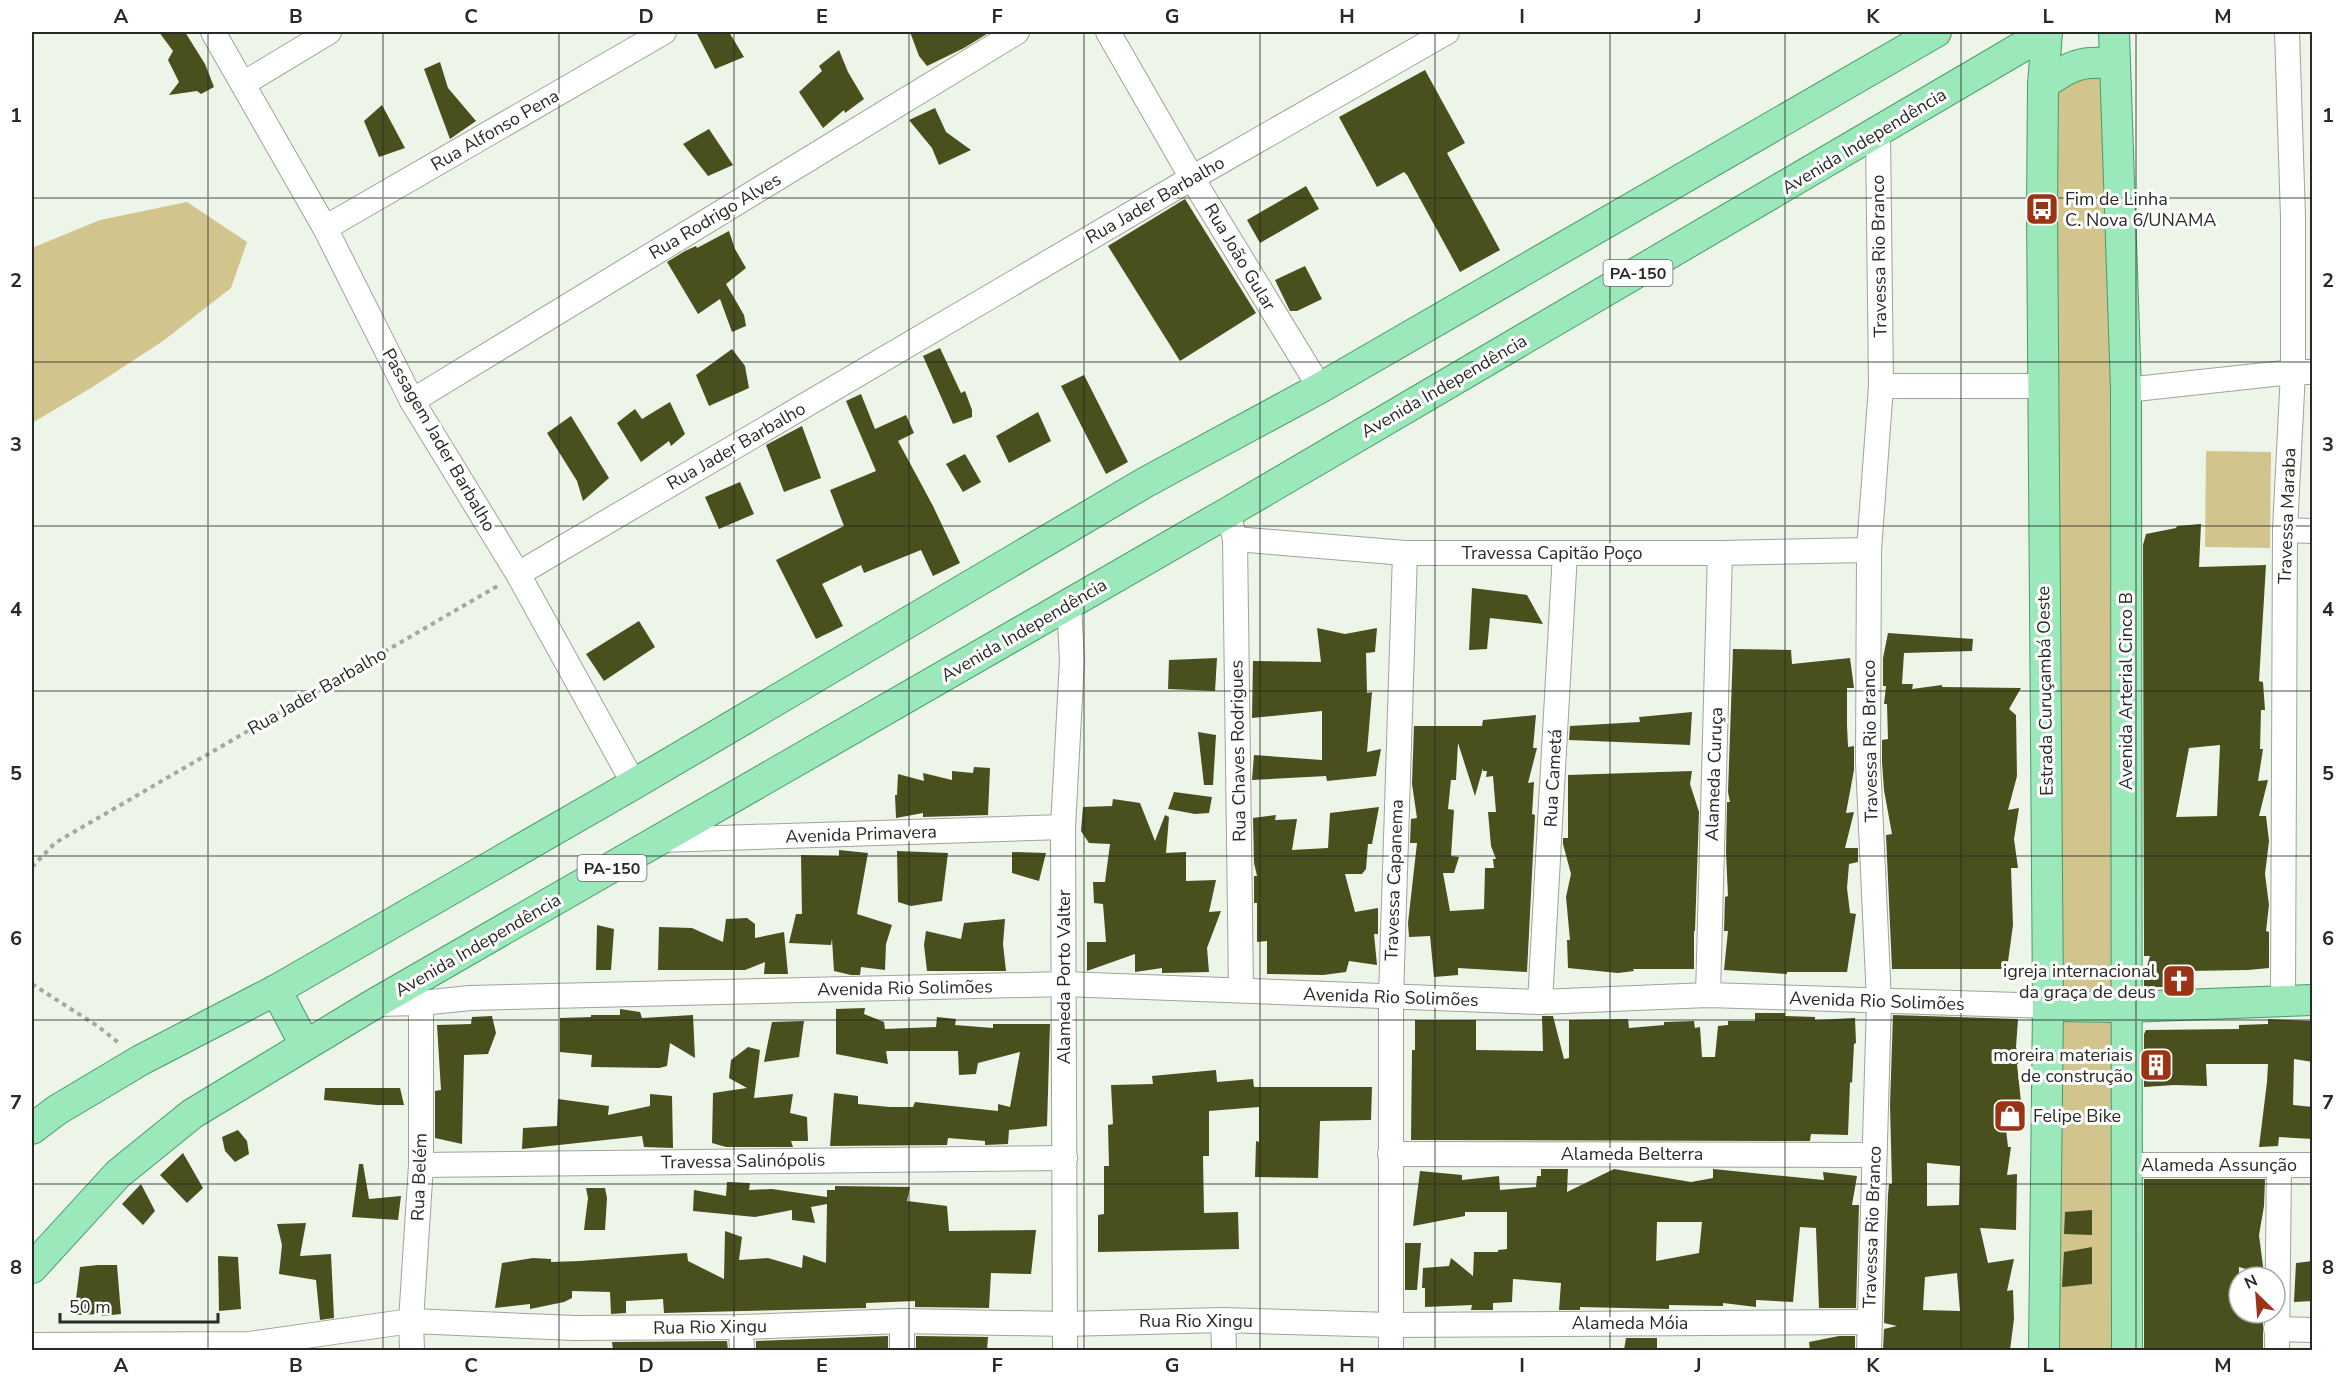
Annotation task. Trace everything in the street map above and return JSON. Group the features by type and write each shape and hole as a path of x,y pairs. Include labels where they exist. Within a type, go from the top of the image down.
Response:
{"main road":[{"path":"32,1129 57,1110 141,1060 276,990 634,784 1146,483 1320,388 1936,32"},
{"name":"Estrada Curuçambá Oeste","path":"2044,1350 2048,1006 2042,386 2043,85 2047,32"},
{"name":"Avenida Independência","path":"32,1268 64,1230 118,1174 192,1114 374,1004 1069,603 1231,526 2047,32"},
{"name":"Avenida Arterial Cinco B","path":"2114,32 2126,390 2127,1350"},
{"path":"2043,85 2060,72 2076,64 2096,62 2115,64"},
{"path":"276,990 305,1045"},
{"name":"Avenida Rio Solimões","path":"2048,1006 2126,1007 2313,1000"}],"street":[{"name":"Passagem Jader Barbalho","path":"213,32 325,228 412,401 518,574 634,784"},
{"path":"243,84 329,32"},
{"name":"Rua Alfonso Pena","path":"325,228 664,32"},
{"name":"Rua Rodrigo Alves","path":"412,401 1017,32"},
{"name":"Rua João Gular","path":"1108,32 1192,178 1320,388"},
{"name":"Rua Jader Barbalho","path":"518,574 1192,178 1447,32"},
{"name":"Travessa Maraba","path":"2283,1001 2285,530 2303,372 2303,217 2287,32"},
{"name":"Travessa Rio Branco","path":"1869,1350 1880,1001 1868,762 1869,550 1881,386 1878,133"},
{"path":"2126,390 2303,372"},
{"path":"1881,386 2042,386"},
{"name":"Travessa Capitão Poço","path":"1231,526 1405,553 1720,553 1869,550"},
{"name":"Rua Chaves Rodrigues","path":"1231,526 1241,990"},
{"path":"2285,530 2313,531"},
{"name":"Travessa Capanema","path":"1391,1350 1391,998 1405,553"},
{"name":"Rua Cametá","path":"1540,1002 1565,553"},
{"name":"Alameda Curuça","path":"1708,995 1720,553"},
{"name":"Alameda Porto Valter","path":"1065,1350 1063,828 1072,661 1069,603"},
{"name":"Avenida Primavera","path":"659,840 1063,828"},
{"name":"Avenida Rio Solimões","path":"421,1003 470,998 1064,984 1540,1002 1708,995 2048,1006"},
{"path":"374,1004 421,1003"},
{"name":"Rua Belém","path":"412,1350 411,1321 421,1165 421,1003"},
{"name":"Alameda Belterra","path":"1390,1154 1874,1155"},
{"name":"Travessa Salinópolis","path":"421,1165 1065,1158"},
{"name":"Alameda Assunção","path":"2126,1165 2313,1165"},
{"path":"2279,1165 2277,1340 2313,1330"},
{"path":"1223,1320 1224,1350"},
{"name":"Rua Rio Xingu","path":"32,1345 250,1347 411,1321 575,1339 742,1339 902,1321 1065,1324 1223,1320 1391,1325"},
{"path":"902,1321 902,1350"},
{"name":"Alameda Móia","path":"1391,1325 1869,1322"}],"path":[{"name":"Rua Jader Barbalho","path":"32,867 55,843 518,574"},
{"path":"32,984 99,1027 141,1060"}],"shaded area":[{"path":"2115,64 2127,1350 2044,1350 2043,85"},
{"path":"187,202 247,242 231,288 163,341 32,423 32,248 100,220"},
{"path":"2206,451 2271,452 2270,548 2205,547"}],"building":[{"path":"159,32 185,32 205,64 214,87 201,94 197,91 169,95 179,82 168,60 173,51"},
{"path":"696,32 729,32 744,57 715,69"},
{"path":"910,32 990,32 927,66 919,56"},
{"path":"839,50 848,72 864,99 845,113 844,110 823,128 799,92 822,71 819,66"},
{"path":"440,62 448,88 476,121 450,139 424,69"},
{"path":"1425,70 1465,143 1447,153 1500,250 1460,272 1407,175 1404,172 1377,187 1339,117"},
{"path":"382,105 405,148 379,157 364,121"},
{"path":"935,108 946,132 971,150 939,165 932,148 909,120"},
{"path":"709,129 733,165 708,176 683,144"},
{"path":"1306,186 1319,209 1260,243 1247,220"},
{"path":"1185,199 1256,313 1180,361 1108,246"},
{"path":"729,231 735,249 746,268 726,284 744,315 746,326 732,332 720,299 698,314 667,262"},
{"path":"1305,266 1322,299 1297,311 1290,311 1275,280"},
{"path":"940,348 961,393 965,391 972,410 972,417 953,424 923,356"},
{"path":"732,349 745,366 749,388 709,406 696,375"},
{"path":"1084,375 1128,462 1106,474 1061,386"},
{"path":"861,394 875,429 906,415 914,433 898,441 960,563 933,576 921,550 864,573 861,565 822,584 843,626 816,639 776,560 844,526 830,490 876,471 846,401"},
{"path":"670,402 685,434 671,446 669,441 641,462 617,423 635,409 642,419"},
{"path":"1038,412 1051,441 1009,463 996,436"},
{"path":"571,416 609,478 583,501 577,481 547,433"},
{"path":"802,426 821,478 784,492 766,445"},
{"path":"965,454 981,482 963,492 946,464"},
{"path":"740,482 754,514 719,529 705,497"},
{"path":"2201,524 2199,567 2266,565 2259,681 2263,682 2265,710 2261,710 2260,749 2263,749 2258,781 2268,780 2259,816 2266,816 2269,841 2265,874 2269,905 2266,931 2269,932 2269,968 2186,971 2188,987 2144,987 2144,977 2150,956 2144,956 2143,545 2146,534 2177,526","holes":["2220,745 2217,816 2176,817 2189,748"]},
{"path":"1472,588 1527,595 1543,624 1490,618 1487,649 1469,650"},
{"path":"639,621 655,647 604,681 586,654"},
{"path":"1317,628 1345,634 1377,628 1375,652 1366,653 1367,693 1372,692 1367,752 1381,749 1376,776 1327,781 1326,776 1252,780 1254,755 1322,760 1322,711 1252,718 1253,661 1321,662"},
{"path":"1888,633 1973,639 1972,651 1904,653 1902,684 1913,684 1912,689 1942,685 1942,687 2021,688 2009,709 2016,715 2017,776 2008,810 2019,808 2014,839 2018,868 2011,868 2013,925 2007,969 1892,969 1886,835 1892,834 1884,790 1882,762 1882,740 1888,739 1887,704 1884,704 1886,686 1883,686 1883,658"},
{"path":"1733,649 1791,650 1792,664 1850,658 1854,688 1847,688 1847,725 1848,747 1854,746 1854,770 1846,813 1854,812 1845,848 1858,848 1858,862 1849,864 1847,888 1850,913 1856,914 1847,972 1787,972 1787,974 1724,970 1728,931 1724,931 1725,897 1728,896 1727,802 1730,802 1728,792"},
{"path":"1217,658 1215,691 1168,689 1169,660"},
{"path":"1692,712 1690,745 1569,740 1570,726 1640,722 1639,717"},
{"path":"1536,715 1533,748 1537,748 1528,783 1534,782 1532,814 1535,815 1527,972 1458,968 1458,975 1434,977 1430,936 1409,937 1408,923 1417,843 1410,843 1411,819 1417,818 1412,784 1414,726 1482,726 1483,720","holes":["1458,743 1475,796 1483,768 1483,771 1487,771 1486,777 1493,776 1496,812 1488,812 1491,846 1496,859 1493,859 1494,868 1485,868 1484,909 1450,911 1443,873 1454,873 1459,857 1451,856 1454,810 1448,809 1451,780 1456,780"]},
{"path":"1198,732 1216,735 1213,785 1204,785"},
{"path":"974,767 990,768 988,815 923,817 923,813 896,818 895,795 897,795 898,774 924,781 923,773 952,780 952,771 973,773"},
{"path":"1692,771 1690,784 1699,812 1694,969 1633,969 1634,971 1618,973 1568,968 1567,940 1570,940 1566,897 1571,874 1563,838 1568,838 1568,775"},
{"path":"1174,792 1212,797 1209,813 1195,814 1168,809"},
{"path":"1113,799 1140,803 1155,841 1165,815 1169,817 1166,853 1186,852 1186,881 1216,880 1209,912 1221,911 1207,948 1209,972 1162,973 1162,968 1135,972 1135,954 1087,971 1087,942 1106,942 1103,904 1094,903 1093,882 1105,882 1110,844 1089,843 1081,831 1083,807 1112,806"},
{"path":"1379,807 1372,844 1368,844 1366,869 1362,874 1345,874 1355,912 1378,908 1378,934 1374,934 1377,965 1349,961 1346,972 1323,975 1267,974 1267,941 1257,942 1254,876 1257,876 1254,863 1253,818 1276,815 1275,820 1297,819 1292,850 1328,848 1330,813"},
{"path":"839,850 868,853 857,914 892,925 886,944 885,970 861,967 860,975 834,971 832,939 831,945 789,943 796,914 802,914 801,855 839,856"},
{"path":"897,851 948,853 942,901 911,906 898,902"},
{"path":"1012,852 1046,853 1039,881 1012,873"},
{"path":"747,918 755,924 755,938 784,932 788,974 764,974 765,962 745,970 658,970 659,927 692,928 723,942 726,919"},
{"path":"1005,919 1003,944 1006,971 927,971 924,945 926,931 961,939 964,923"},
{"path":"597,925 614,929 611,970 596,970"},
{"path":"865,1008 864,1014 884,1022 885,1029 936,1027 937,1017 956,1019 955,1025 993,1028 993,1024 1050,1024 1047,1126 1009,1130 1008,1144 985,1145 985,1141 948,1138 947,1145 830,1146 834,1093 858,1096 858,1104 890,1107 913,1107 915,1102 998,1111 998,1104 1010,1107 1020,1052 978,1063 976,1074 959,1075 958,1051 886,1051 888,1064 836,1054 836,1009"},
{"path":"620,1009 640,1012 642,1018 693,1015 695,1058 670,1043 667,1066 659,1068 591,1067 592,1055 560,1052 560,1018 620,1015"},
{"path":"1755,1013 1785,1013 1785,1016 1815,1017 1815,1020 1855,1018 1856,1043 1854,1044 1852,1083 1850,1082 1848,1135 1811,1134 1810,1141 1411,1140 1412,1050 1415,1050 1415,1020 1476,1020 1476,1050 1543,1051 1542,1016 1553,1016 1564,1059 1569,1058 1569,1020 1628,1019 1629,1028 1664,1025 1664,1022 1694,1021 1695,1028 1700,1027 1702,1057 1715,1057 1718,1026 1728,1025 1728,1021 1755,1021"},
{"path":"1893,1015 2018,1019 2016,1047 2020,1064 2017,1064 2021,1102 2003,1103 2008,1147 2011,1147 2007,1175 2017,1174 2016,1230 1980,1228 1988,1263 2014,1259 2007,1291 2013,1290 2014,1319 2010,1350 1883,1350 1884,1329 1897,1326 1884,1323 1888,1195 1889,1184 1892,1184 1890,1105","holes":["1927,1163 1960,1166 1959,1205 1927,1206","1957,1273 1960,1311 1923,1310 1925,1277"]},
{"path":"492,1016 496,1033 488,1054 464,1055 462,1144 435,1138 435,1091 441,1090 437,1025 471,1024 472,1017"},
{"path":"2268,1019 2313,1021 2313,1062 2294,1059 2293,1105 2313,1107 2313,1139 2279,1137 2278,1146 2259,1147 2268,1064 2206,1064 2207,1086 2144,1087 2144,1034 2146,1030 2239,1029 2239,1025 2268,1024"},
{"path":"804,1021 799,1057 764,1062 772,1022"},
{"path":"748,1047 760,1050 754,1098 793,1094 790,1113 807,1117 808,1141 791,1141 793,1147 726,1147 712,1143 713,1093 747,1088 729,1078 731,1060"},
{"path":"1216,1070 1217,1082 1253,1079 1254,1087 1372,1087 1371,1120 1320,1121 1318,1178 1255,1177 1256,1141 1259,1142 1259,1107 1209,1111 1209,1156 1203,1156 1204,1213 1238,1212 1239,1249 1098,1252 1098,1215 1104,1214 1104,1166 1109,1166 1108,1125 1113,1124 1111,1085 1153,1084 1152,1076"},
{"path":"325,1088 400,1088 404,1105 324,1100"},
{"path":"650,1094 672,1096 673,1148 644,1147 642,1136 522,1149 523,1128 557,1126 558,1099 609,1106 608,1115 650,1106"},
{"path":"238,1130 247,1141 249,1154 235,1162 225,1151 222,1137"},
{"path":"183,1153 203,1188 187,1203 160,1175"},
{"path":"359,1164 363,1164 369,1199 401,1196 398,1220 352,1217"},
{"path":"1541,1169 1568,1169 1567,1192 1614,1169 1691,1182 1713,1178 1713,1169 1824,1180 1823,1172 1857,1176 1852,1205 1859,1205 1856,1308 1819,1308 1816,1228 1800,1227 1793,1302 1756,1300 1756,1307 1723,1303 1723,1306 1669,1305 1669,1309 1580,1307 1580,1310 1559,1310 1561,1283 1513,1279 1512,1302 1493,1303 1493,1310 1471,1310 1472,1305 1425,1307 1425,1288 1422,1288 1423,1268 1449,1266 1451,1258 1473,1276 1474,1252 1498,1252 1498,1250 1507,1249 1507,1212 1465,1212 1465,1216 1413,1226 1420,1171 1462,1175 1462,1180 1499,1176 1500,1190 1536,1187 1537,1176 1541,1176","holes":["1657,1222 1702,1222 1699,1253 1656,1261"]},
{"path":"2144,1179 2265,1179 2264,1206 2259,1235 2263,1265 2227,1265 2227,1325 2263,1325 2263,1350 2144,1350"},
{"path":"727,1182 750,1183 749,1190 772,1189 827,1197 827,1190 835,1190 835,1186 910,1187 907,1201 947,1206 949,1231 1036,1230 1031,1274 991,1273 989,1308 915,1307 915,1301 866,1303 866,1308 664,1313 663,1299 626,1301 626,1313 611,1314 610,1292 572,1291 572,1298 564,1302 530,1309 530,1304 495,1308 502,1263 533,1258 551,1259 551,1262 687,1253 688,1261 724,1279 725,1231 742,1237 739,1260 768,1258 802,1268 803,1255 826,1263 827,1204 811,1207 815,1223 792,1220 792,1210 755,1217 693,1211 694,1190 726,1196"},
{"path":"141,1184 155,1211 143,1225 122,1204"},
{"path":"586,1188 605,1188 607,1198 605,1230 584,1230 588,1198"},
{"path":"2092,1210 2092,1235 2064,1234 2065,1212"},
{"path":"306,1223 300,1256 331,1254 334,1318 320,1320 316,1280 279,1274 282,1245 277,1224"},
{"path":"1405,1243 1421,1243 1417,1290 1405,1290"},
{"path":"2092,1247 2092,1284 2062,1287 2064,1252"},
{"path":"218,1256 238,1257 241,1309 219,1311"},
{"path":"2313,1261 2313,1301 2294,1302 2296,1263"},
{"path":"117,1265 121,1314 74,1315 80,1267"},
{"path":"888,1336 888,1350 756,1350 756,1341"},
{"path":"916,1336 988,1337 987,1350 916,1350"},
{"path":"1839,1336 1855,1336 1855,1350 1810,1350 1809,1342"},
{"path":"1626,1338 1657,1338 1657,1350 1624,1350"},
{"path":"727,1341 728,1350 613,1350 612,1342"}],"place":[{"name":"Fim de Linha C. Nova 6/UNAMA","path":"2042,209"},
{"name":"igreja internacional da graça de deus","path":"2179,981"},
{"name":"moreira materiais de construção","path":"2156,1065"},
{"name":"Felipe Bike","path":"2010,1116"}]}
